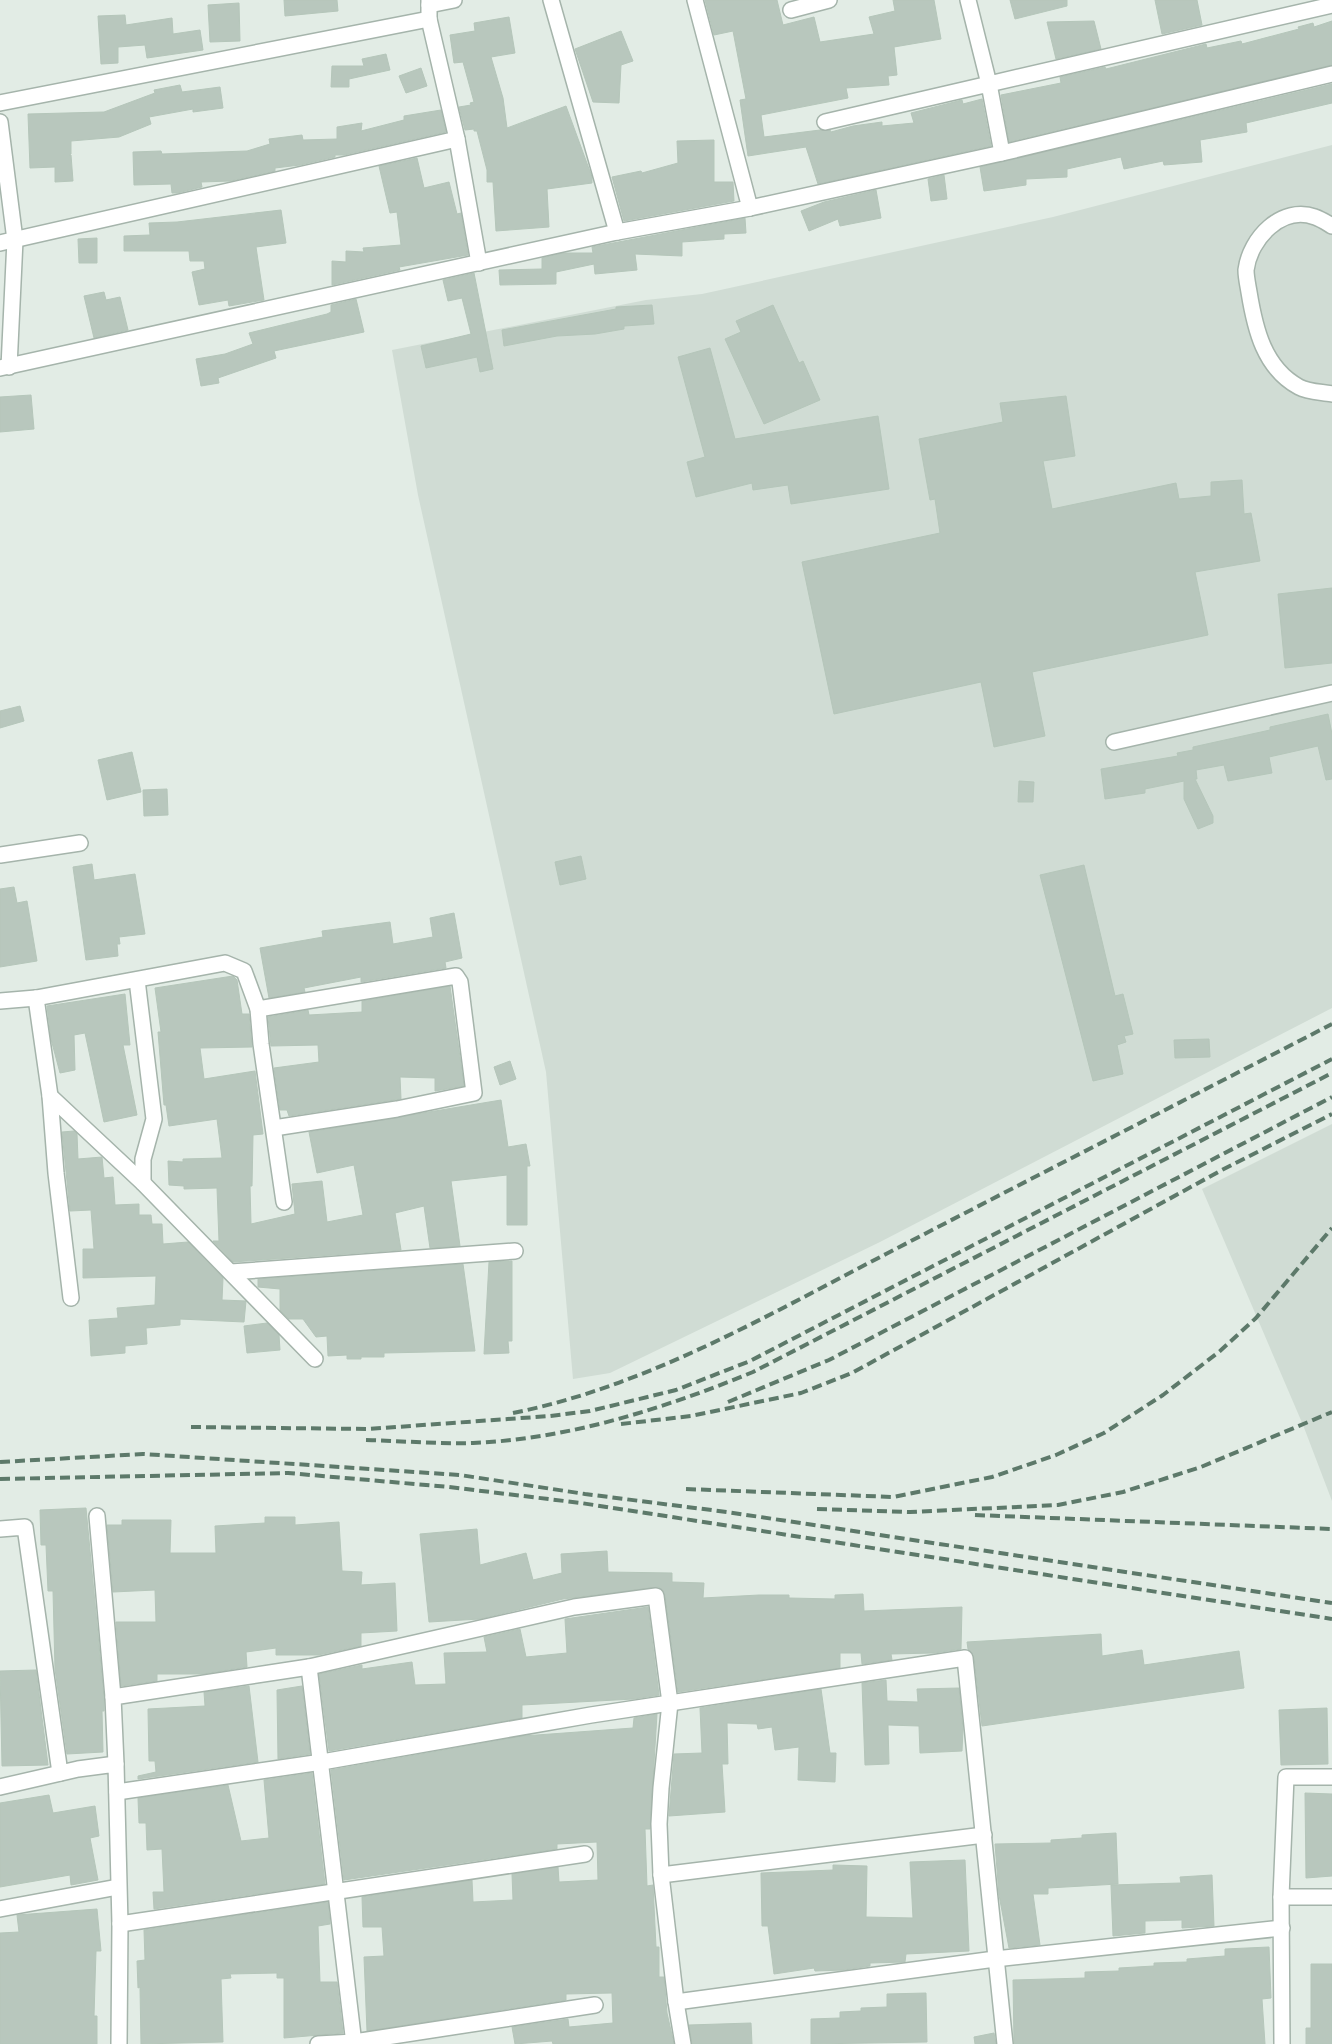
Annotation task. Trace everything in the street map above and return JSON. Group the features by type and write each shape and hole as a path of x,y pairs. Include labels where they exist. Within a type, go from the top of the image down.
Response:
{"street":[{"path":"0,103 429,8 454,0"},
{"path":"551,0 617,232"},
{"path":"695,0 750,208"},
{"path":"791,10 829,0"},
{"path":"968,0 989,84 1002,153"},
{"path":"825,122 1332,5"},
{"path":"429,8 457,139 479,263"},
{"path":"0,122 7,241 4,368 617,232 750,208 1002,153 1332,74"},
{"path":"7,241 457,139"},
{"path":"1332,226 1314,216 1288,216 1268,226 1254,245 1246,270 1252,312 1265,353 1282,375 1300,388 1332,394"},
{"path":"1114,742 1332,692"},
{"path":"0,855 80,843"},
{"path":"0,1001 36,998 226,963 244,970 258,1009 261,1044 284,1202"},
{"path":"258,1009 456,976 460,982 472,1061 474,1093 396,1109 274,1128"},
{"path":"137,980 154,1119 143,1159 143,1183"},
{"path":"36,998 50,1096 56,1173 71,1298"},
{"path":"50,1096 143,1183 315,1359"},
{"path":"231,1272 515,1251"},
{"path":"97,1516 114,1698 120,1924 120,2044"},
{"path":"0,1529 25,1527 60,1773"},
{"path":"114,1698 244,1679 309,1667 574,1607 656,1596 670,1703 660,1788 659,1824 662,1875 676,2002 683,2044"},
{"path":"117,1792 322,1762 670,1703 965,1658 1005,2044"},
{"path":"309,1667 322,1762 335,1892 354,2043"},
{"path":"0,1787 60,1773 116,1764"},
{"path":"1282,2044 1281,1897 1286,1777 1332,1776"},
{"path":"662,1875 984,1835"},
{"path":"120,1924 585,1854"},
{"path":"0,1909 118,1887"},
{"path":"1281,1897 1332,1897"},
{"path":"676,2002 995,1959 1282,1928"},
{"path":"318,2044 354,2043 595,2005"}],"shaded area":[{"path":"1332,145 1332,1008 880,1242 610,1373 573,1379 546,1072 418,495 392,350 646,300 702,294 1053,217"},
{"path":"1332,1124 1332,1501 1303,1425 1202,1189"}],"building":[{"path":"284,0 337,0 338,11 285,16"},
{"path":"705,0 777,0 783,25 814,17 820,42 874,34 869,17 895,11 893,0 934,0 941,39 894,47 897,75 888,76 889,85 846,88 848,98 761,115 764,137 820,130 830,130 831,132 853,126 882,122 882,126 914,123 911,113 962,100 963,104 982,99 991,146 818,184 806,147 748,156 740,100 746,99 733,31 714,35"},
{"path":"1010,0 1067,0 1067,6 1015,19"},
{"path":"1155,0 1197,0 1202,25 1162,34"},
{"path":"239,3 240,41 210,42 208,5"},
{"path":"125,15 126,25 172,18 173,34 200,30 203,50 147,58 145,45 118,47 118,63 101,64 98,16"},
{"path":"509,17 515,53 491,57 503,98 507,128 566,106 592,177 592,183 547,189 549,227 496,231 493,182 487,182 487,170 477,131 474,131 474,129 465,130 459,107 471,105 470,103 474,102 463,62 454,63 450,35 475,31 474,23"},
{"path":"1094,21 1101,49 1056,59 1047,22"},
{"path":"1332,21 1332,65 1009,142 1001,95 1061,83 1060,77 1105,67 1106,69 1206,44 1207,48 1241,41 1242,44 1299,29 1298,27 1313,23 1314,27"},
{"path":"621,31 633,61 621,65 619,103 593,102 575,49"},
{"path":"386,54 390,70 349,79 349,87 331,87 332,66 364,66 362,59"},
{"path":"421,68 427,86 406,93 399,76"},
{"path":"1332,84 1332,103 1246,123 1247,132 1200,140 1202,162 1164,165 1163,161 1124,169 1121,157 1067,169 1067,177 1026,179 1026,185 984,191 980,167"},
{"path":"180,85 182,92 220,87 223,108 193,112 193,109 149,117 151,124 119,137 71,141 71,154 69,155 71,155 73,181 55,182 55,167 30,168 28,114 104,112 155,93 154,90"},
{"path":"441,110 446,132 344,155 335,155 335,157 300,165 275,168 275,171 231,181 201,182 202,187 177,193 172,193 171,184 134,185 133,152 161,151 162,154 247,151 270,144 269,139 302,135 303,140 337,139 337,127 362,123 361,131 404,120 404,116"},
{"path":"714,140 714,182 733,182 734,201 624,221 612,177 641,171 642,173 678,163 677,141"},
{"path":"417,158 424,188 449,182 457,214 461,213 468,255 399,267 400,270 332,285 332,261 346,262 346,251 364,252 363,248 401,245 397,212 390,213 379,166"},
{"path":"944,175 947,199 931,201 928,179"},
{"path":"876,190 881,218 840,226 838,219 809,231 801,211 824,202"},
{"path":"281,210 286,243 256,247 264,300 229,306 228,300 199,305 192,272 205,269 204,261 190,261 189,251 124,251 124,236 150,235 149,223 177,222"},
{"path":"745,218 746,233 724,234 724,239 682,242 682,256 635,254 637,270 595,274 594,264 556,272 556,284 500,285 499,270 542,269 542,258 563,253 593,253 592,247"},
{"path":"97,238 97,263 79,263 78,239"},
{"path":"474,273 493,369 480,372 477,357 426,368 421,346 471,334 462,298 448,301 443,280"},
{"path":"104,292 106,300 120,297 128,330 94,338 84,296"},
{"path":"356,299 364,332 274,351 276,358 218,378 219,383 201,386 196,359 225,354 253,344 249,333 327,314 331,312 331,305"},
{"path":"652,305 654,324 624,326 624,329 595,334 557,336 504,346 502,330 616,309 616,307"},
{"path":"773,305 799,363 803,361 820,400 764,424 725,339 741,332 736,321"},
{"path":"710,348 735,439 878,416 889,489 791,504 788,485 753,490 752,483 696,497 687,462 705,457 678,357"},
{"path":"31,395 34,429 0,432 0,397"},
{"path":"1066,396 1075,456 1043,461 1052,509 1176,483 1179,499 1211,496 1211,482 1242,480 1244,514 1251,513 1260,561 1195,572 1208,635 1032,672 1045,736 994,747 981,682 834,714 802,562 940,533 935,499 930,500 919,439 1003,422 1000,403"},
{"path":"1332,588 1332,663 1285,668 1278,594"},
{"path":"20,706 24,721 0,728 0,711"},
{"path":"1328,714 1332,734 1332,779 1326,780 1318,746 1269,757 1272,773 1228,781 1224,765 1196,770 1197,779 1195,779 1213,816 1213,823 1198,829 1184,799 1184,781 1145,789 1145,793 1105,799 1101,769 1178,756 1177,753 1193,750 1193,747 1270,730 1270,727"},
{"path":"132,752 141,792 107,800 98,760"},
{"path":"1019,781 1034,782 1033,802 1018,802"},
{"path":"167,789 168,815 144,816 143,790"},
{"path":"581,856 586,879 560,885 555,862"},
{"path":"92,864 94,880 135,874 145,934 119,937 120,944 117,944 118,956 86,960 73,867"},
{"path":"1084,865 1115,996 1123,994 1133,1034 1124,1036 1126,1042 1117,1045 1123,1074 1093,1081 1040,875"},
{"path":"14,887 17,903 27,901 37,961 0,967 0,889"},
{"path":"454,913 462,958 445,962 446,968 361,982 361,977 304,988 305,992 269,998 260,948 323,937 322,931 390,922 393,944 433,937 430,918"},
{"path":"233,976 237,980 242,1014 249,1014 252,1047 200,1048 204,1079 255,1071 263,1134 253,1135 252,1186 250,1186 251,1224 295,1214 292,1184 322,1181 327,1222 363,1215 354,1165 317,1173 309,1132 501,1100 508,1147 526,1144 530,1166 527,1166 527,1225 507,1225 507,1175 451,1181 460,1246 430,1248 424,1206 395,1213 401,1250 233,1262 213,1241 219,1241 217,1188 184,1189 184,1186 169,1185 168,1161 183,1162 183,1159 222,1158 217,1119 169,1126 166,1105 164,1105 158,1032 161,1032 155,988"},
{"path":"450,986 464,1086 435,1091 435,1078 400,1077 401,1099 289,1116 287,1110 280,1110 274,1068 319,1062 318,1045 271,1046 268,1017 308,1010 309,1015 362,1012 362,1001"},
{"path":"125,994 130,1045 123,1045 137,1115 104,1122 85,1033 74,1035 75,1070 60,1073 51,1039 47,1006"},
{"path":"1209,1039 1210,1057 1175,1058 1174,1040"},
{"path":"510,1061 516,1079 500,1085 494,1067"},
{"path":"74,1131 77,1134 78,1159 102,1157 104,1178 113,1177 115,1205 139,1204 139,1215 151,1215 152,1224 162,1224 163,1244 188,1242 223,1278 222,1300 246,1301 244,1322 180,1319 180,1325 146,1328 147,1344 125,1346 125,1353 91,1356 89,1320 118,1318 117,1308 155,1305 156,1276 83,1278 83,1249 94,1249 91,1210 70,1211 62,1132"},
{"path":"512,1261 512,1341 508,1341 509,1353 484,1354 489,1262"},
{"path":"463,1264 475,1351 384,1353 384,1357 361,1357 361,1359 347,1359 347,1355 328,1356 327,1336 316,1337 303,1319 289,1319 280,1310 280,1289 258,1287 258,1279"},
{"path":"267,1323 279,1335 280,1350 247,1353 244,1326"},
{"path":"86,1508 104,1698 104,1711 102,1711 103,1752 67,1754 55,1669 53,1591 48,1591 46,1545 41,1545 40,1510"},
{"path":"265,1517 295,1517 295,1525 339,1522 342,1571 362,1572 361,1585 395,1583 397,1631 361,1633 361,1646 318,1655 276,1655 276,1648 246,1652 247,1667 203,1674 157,1674 157,1681 121,1686 116,1622 156,1622 155,1590 113,1592 107,1525 122,1525 122,1520 171,1520 170,1553 216,1553 215,1526 265,1523"},
{"path":"477,1529 480,1565 526,1553 533,1580 562,1573 561,1554 607,1551 608,1572 672,1573 672,1582 704,1583 703,1598 789,1595 789,1598 835,1599 835,1595 863,1594 864,1611 962,1607 961,1649 934,1653 891,1654 892,1660 862,1664 861,1653 840,1653 840,1668 678,1692 665,1595 659,1587 563,1599 480,1619 429,1622 420,1534"},
{"path":"648,1607 659,1695 634,1699 522,1705 522,1718 329,1751 319,1674 362,1665 362,1669 412,1662 415,1685 446,1684 444,1653 487,1652 484,1637 520,1629 526,1657 567,1653 565,1619"},
{"path":"1101,1634 1102,1656 1142,1650 1144,1665 1239,1651 1244,1688 982,1726 974,1657 968,1649 967,1642"},
{"path":"36,1670 48,1765 2,1766 0,1671"},
{"path":"886,1680 887,1701 918,1702 917,1689 959,1688 963,1729 962,1751 920,1753 919,1726 888,1725 889,1764 865,1765 862,1683"},
{"path":"249,1686 258,1762 138,1779 138,1776 156,1772 155,1761 149,1761 148,1709 205,1706 204,1692"},
{"path":"302,1686 310,1754 278,1759 277,1690"},
{"path":"821,1689 830,1753 836,1753 835,1782 798,1780 799,1747 775,1750 772,1727 758,1729 757,1724 727,1723 728,1764 722,1764 725,1812 669,1816 674,1754 702,1753 700,1708"},
{"path":"1327,1708 1328,1764 1281,1765 1279,1710"},
{"path":"657,1714 650,1829 645,1829 647,1886 653,1885 656,1947 659,1947 659,1977 664,1977 667,2013 674,2044 553,2044 552,2041 515,2044 512,2027 568,2019 569,2027 613,2023 612,1993 566,1994 566,2000 367,2031 364,1957 384,1956 382,1927 363,1927 362,1897 472,1880 473,1902 513,1900 512,1874 558,1867 559,1882 598,1880 597,1842 557,1844 557,1849 344,1880 331,1770 523,1736 633,1728 634,1718"},
{"path":"312,1773 325,1884 154,1909 153,1892 164,1892 162,1849 147,1850 146,1823 139,1823 138,1798 228,1785 241,1841 269,1838 264,1780"},
{"path":"1305,1793 1332,1794 1332,1876 1306,1878"},
{"path":"49,1795 53,1813 95,1806 99,1836 90,1838 98,1880 71,1885 70,1875 0,1887 0,1803"},
{"path":"1116,1833 1118,1884 1048,1888 1048,1894 1033,1894 1040,1945 1009,1948 999,1895 995,1844 1051,1843 1051,1840 1082,1838 1082,1835"},
{"path":"965,1860 969,1951 906,1954 905,1962 870,1963 870,1966 844,1970 815,1971 814,1968 774,1974 768,1926 762,1926 761,1873 833,1870 833,1865 867,1866 866,1917 913,1918 910,1862"},
{"path":"1212,1875 1214,1926 1182,1928 1182,1920 1145,1921 1145,1933 1113,1936 1111,1885 1181,1883 1180,1877"},
{"path":"328,1902 330,1924 318,1926 320,1982 337,1982 343,2033 284,2038 284,1978 277,1978 277,1973 230,1974 231,1978 221,1979 223,2042 141,2044 140,1987 138,1988 137,1961 145,1960 144,1930"},
{"path":"97,1909 101,1951 96,1951 94,2016 97,2016 97,2044 0,2044 0,1933 19,1932 17,1915"},
{"path":"1269,1947 1271,1998 1262,1999 1265,2044 1014,2044 1013,1980 1085,1978 1085,1972 1119,1971 1119,1968 1154,1966 1154,1963 1187,1962 1187,1959 1225,1956 1225,1949"},
{"path":"1311,1964 1332,1964 1332,2044 1306,2044 1306,2028 1311,2028"},
{"path":"926,1993 927,2042 811,2044 811,2019 840,2018 840,2012 861,2011 861,2008 887,2007 887,1994"},
{"path":"751,2023 752,2044 692,2044 689,2025"},
{"path":"994,2033 996,2044 975,2044 974,2037"}],"railway":[{"path":"513,1413 563,1401 611,1385 705,1347 1332,1024"},
{"path":"191,1427 368,1429 550,1416 590,1411 676,1390 750,1361 1332,1059"},
{"path":"366,1440 433,1443 473,1443 509,1440 545,1435 616,1420 686,1398 753,1372 1332,1073"},
{"path":"728,1402 829,1360 1332,1097"},
{"path":"621,1424 691,1416 801,1393 852,1373 1220,1171 1332,1114"},
{"path":"686,1489 893,1497 992,1477 1056,1455 1104,1433 1163,1395 1220,1351 1256,1318 1332,1228"},
{"path":"817,1509 910,1512 1058,1505 1123,1492 1201,1467 1332,1412"},
{"path":"0,1462 143,1454 460,1475 585,1494 727,1512 1332,1603"},
{"path":"0,1479 288,1473 449,1487 581,1503 1332,1619"},
{"path":"975,1515 1332,1529"}]}
